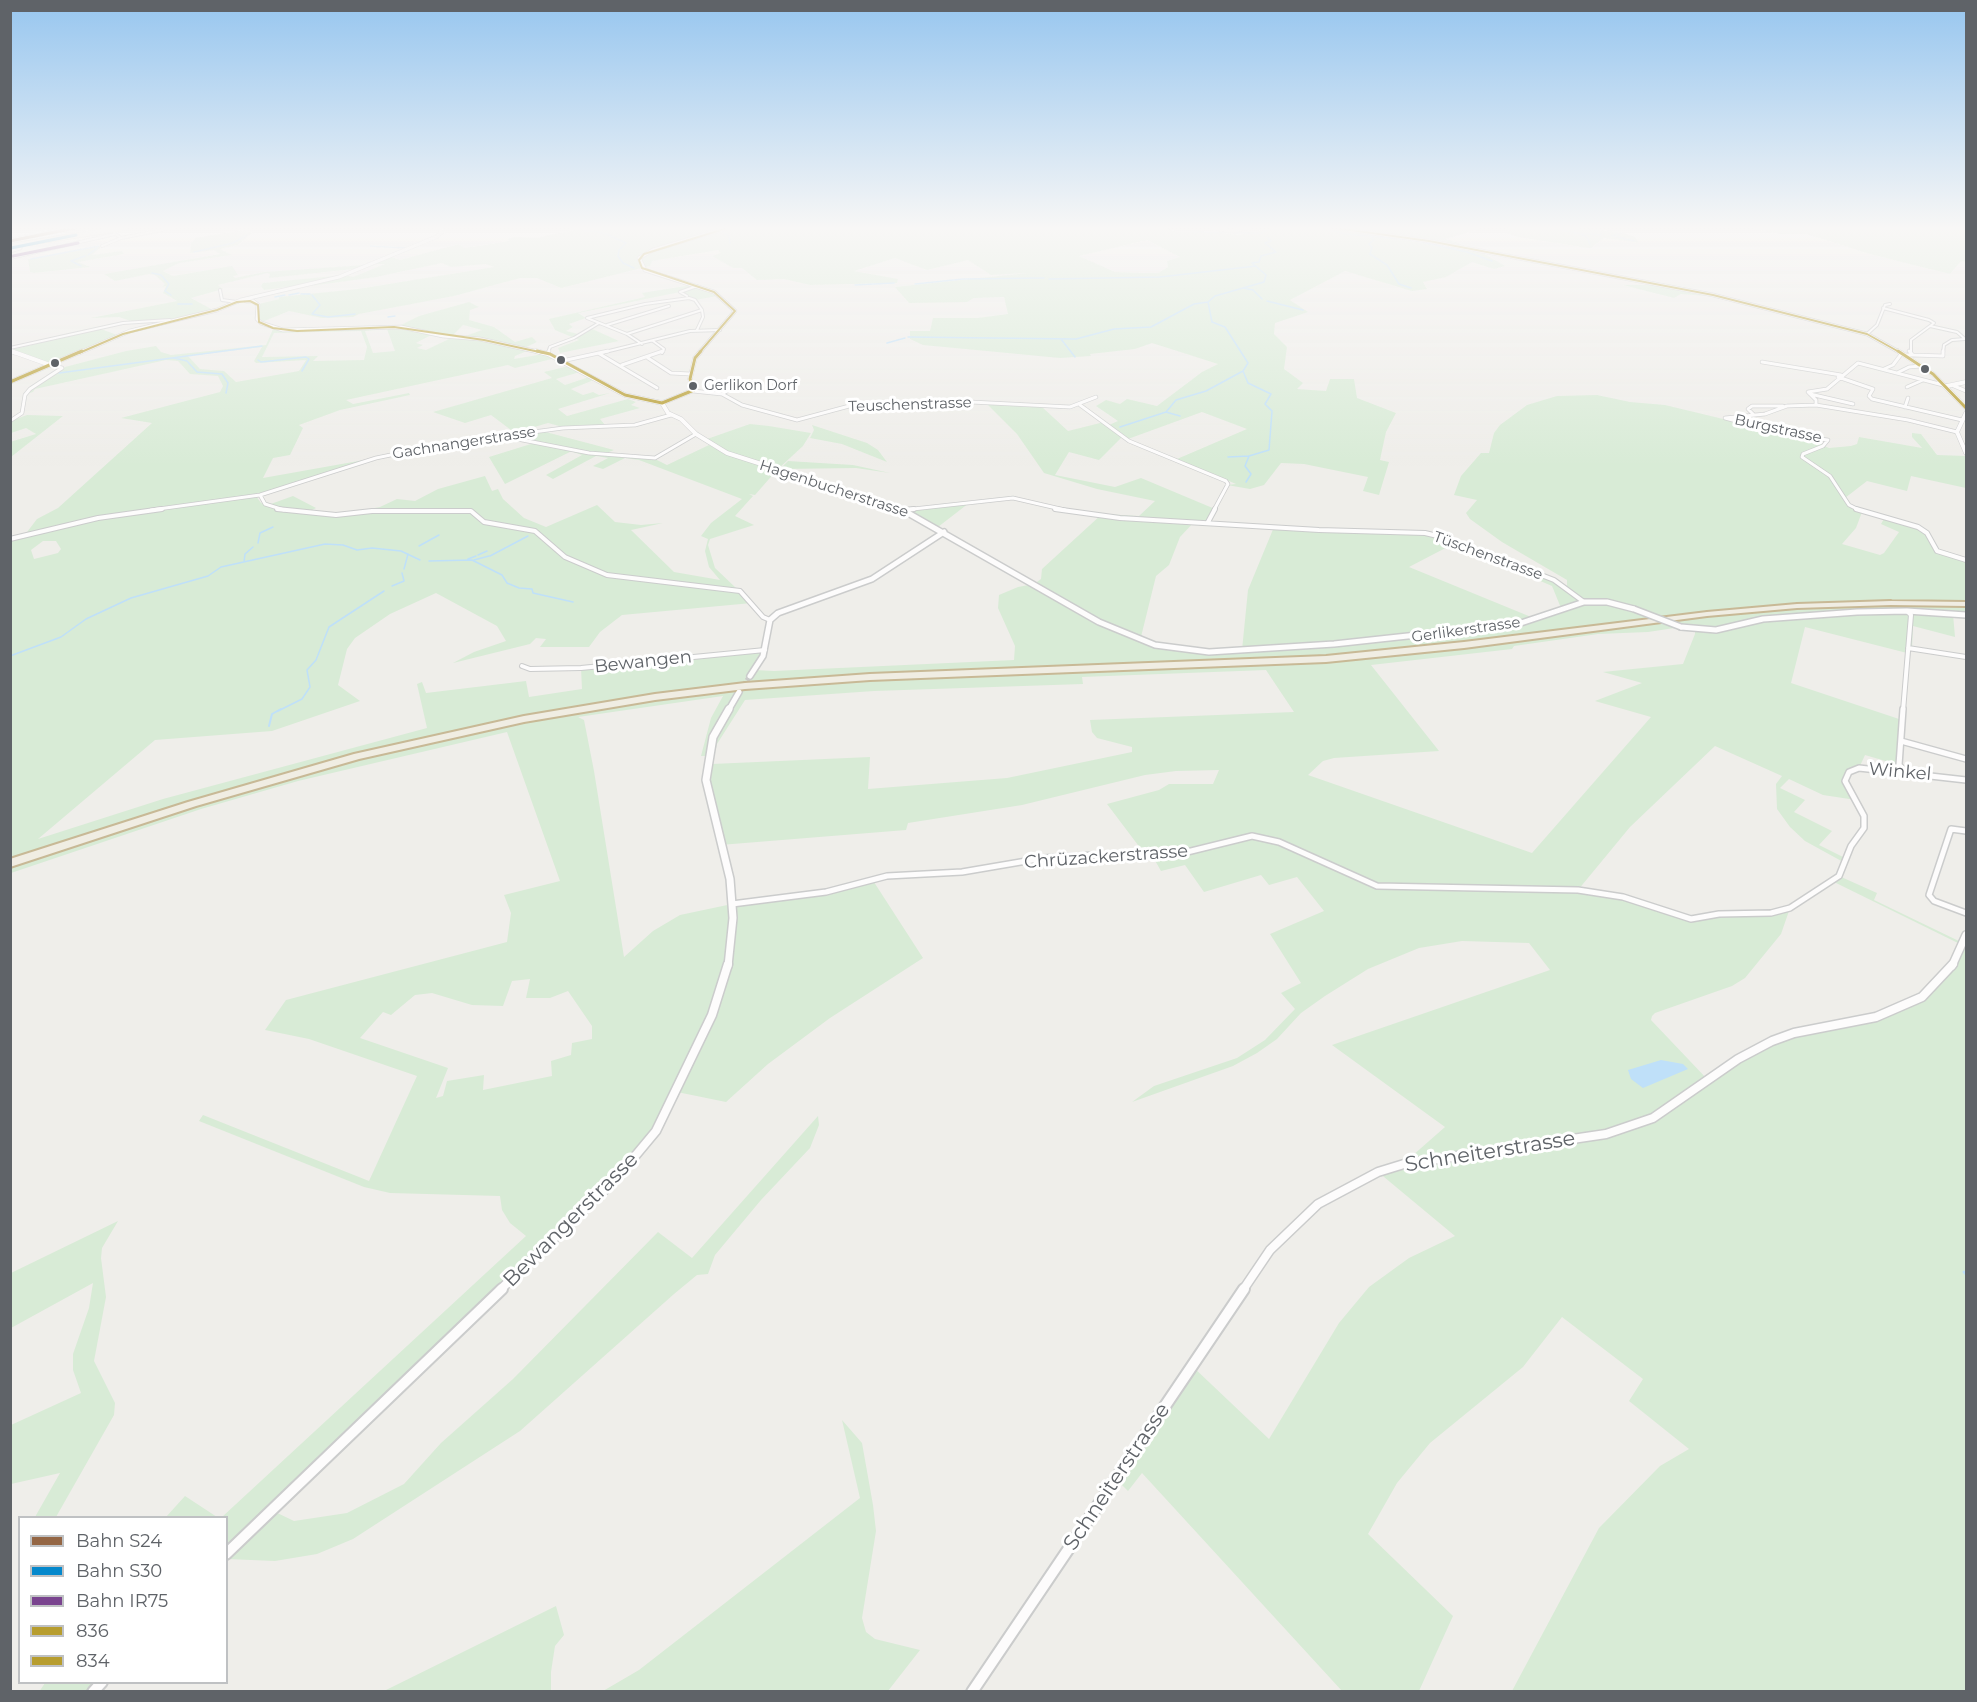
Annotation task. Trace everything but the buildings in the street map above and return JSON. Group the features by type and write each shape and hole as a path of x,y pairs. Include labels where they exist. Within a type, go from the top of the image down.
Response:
{"highway":[{"path":"10,857 221,789 382,745 528,713 678,689 881,672 1192,662 1332,654 1779,603 1872,599 1966,602"},
{"path":"10,863 211,798 368,754 524,719 686,693 880,677 1326,659 1448,647 1772,608 1966,602"}],"street":[{"path":"10,382 123,334 223,307"},
{"path":"259,307 259,322 283,330 400,327 484,340 548,354 629,397 662,403 693,391 690,374 697,355 734,314 733,307"},
{"path":"631,307 587,318 627,334 642,344"},
{"path":"606,326 665,307"},
{"path":"1763,307 1867,334 1921,366 1947,386 1966,410 1957,432 1960,445 1966,453"},
{"path":"1867,334 1877,325 1884,308 1929,320 1934,323 1911,340 1909,351 1914,356"},
{"path":"627,334 702,310 703,317 697,330"},
{"path":"10,349 123,323 170,320"},
{"path":"548,354 550,347 599,323"},
{"path":"1930,326 1957,333 1966,339"},
{"path":"562,360 653,342 697,330 720,330"},
{"path":"1904,354 1943,356 1944,345 1952,340 1966,339"},
{"path":"622,365 664,351 653,342"},
{"path":"10,349 62,368 30,389 25,395 22,413 10,421"},
{"path":"598,353 622,365 657,388"},
{"path":"1884,369 1904,354"},
{"path":"648,357 674,374 690,374"},
{"path":"1762,362 1781,363 1840,376 1873,389 1870,398 1962,420"},
{"path":"1810,394 1809,391 1827,389 1858,363 1947,386 1966,382"},
{"path":"1897,372 1921,366"},
{"path":"1907,387 1923,380"},
{"path":"722,394 735,386 751,387"},
{"path":"1954,386 1966,391"},
{"name":"Teuschenstrasse","path":"693,391 722,394 734,402 797,420 853,405 951,400 1023,406 1080,405 1096,397"},
{"path":"1810,394 1853,404"},
{"path":"1810,394 1816,400 1816,405"},
{"path":"1905,407 1909,401 1908,398"},
{"name":"Hagenbucherstrasse","path":"662,403 671,416 681,419 696,434 737,457 904,510 1099,622 1138,640"},
{"path":"1080,405 1129,441 1226,481 1228,484 1208,522"},
{"name":"Burgstrasse","path":"1957,432 1900,418 1816,405 1787,406 1766,414 1725,418 1788,435 1828,440 1823,446 1803,454 1802,457 1830,476 1849,505 1862,512 1918,527 1927,532 1937,551 1966,560"},
{"path":"1753,414 1748,409 1752,406 1787,406"},
{"name":"Gachnangerstrasse","path":"10,538 98,518 260,495 376,458 444,444 563,428 635,425 671,416"},
{"path":"504,436 589,453 655,458 696,434"},
{"path":"260,495 269,507 336,515 372,511 471,511 484,522 535,531 565,557 608,575 740,591 763,617 770,620"},
{"name":"Tüschenstrasse","path":"904,510 1013,498 1055,509 1102,517 1318,530 1425,533 1446,538 1554,580 1568,587 1584,602"},
{"path":"750,676 765,650 770,620 789,608 853,586 890,570 944,532"},
{"name":"Gerlikerstrasse","path":"1138,640 1171,648 1209,652 1388,639 1518,624 1584,602 1607,602 1634,609 1681,627 1716,630 1763,619 1907,611 1966,615"},
{"path":"1905,772 1899,765 1911,615 1907,611"},
{"path":"1908,648 1966,657"},
{"name":"Bewangen","path":"522,666 530,669 614,666 765,650"},
{"name":"Bewangerstrasse","path":"228,1552 638,1155 656,1131 677,1092 712,1015 728,964 732,904 730,879 706,780 713,736 739,692"},
{"path":"1901,741 1966,759"},
{"name":"Winkel","path":"1790,908 1839,876 1851,846 1864,828 1864,816 1845,781 1846,775 1859,768 1966,780"},
{"path":"1966,831 1951,829 1929,895 1934,901 1966,913"},
{"name":"Chrüzackerstrasse","path":"732,904 826,892 887,876 962,872 1044,858 1095,855 1136,858 1179,854 1252,836 1279,842 1377,886 1570,889 1623,897 1691,919 1719,915 1771,913 1790,908"},
{"name":"Schneiterstrasse","path":"972,1692 1269,1250 1318,1204 1378,1172 1404,1164 1606,1134 1653,1118 1738,1059 1772,1041 1794,1033 1876,1017 1923,997 1952,967 1966,936"}],"green space":[{"path":"144,307 208,307 213,310 170,320 131,321 119,317 91,318"},
{"path":"259,307 394,307 353,317 322,318 289,311 262,322 259,320"},
{"path":"450,307 478,307 470,310 469,320 494,327 515,342 532,337 537,342 522,349 527,351 515,356 514,359 543,354 556,358 515,368 508,365 346,400 353,404 409,393 410,395 340,410 299,425 303,428 290,455 273,458 263,478 364,460 256,496 261,503 279,510 268,505 293,496 316,508 310,511 336,515 380,507 397,499 415,501 438,489 485,476 492,491 498,489 503,499 524,518 546,527 597,505 615,522 641,525 663,523 631,530 674,572 720,580 709,567 705,551 708,539 701,536 711,523 742,499 639,460 625,458 603,469 593,466 608,458 596,456 553,479 546,475 582,455 573,452 576,449 505,484 489,457 534,443 535,440 514,436 542,431 614,450 604,454 655,459 667,465 709,445 737,458 776,471 755,495 749,494 753,496 735,516 754,525 710,539 708,545 715,568 736,588 698,585 740,591 752,603 622,615 600,632 589,647 540,647 546,639 536,638 530,644 453,663 474,652 506,641 497,626 436,593 390,614 355,638 347,649 338,685 360,701 272,731 155,740 38,839 163,799 427,728 417,684 422,682 426,693 526,681 529,697 582,689 581,668 646,664 755,650 765,650 754,670 774,671 1014,660 1015,646 998,608 999,595 1018,587 1034,584 1041,579 1042,569 1102,514 1139,516 1155,501 1097,489 1044,473 1017,434 986,403 1041,406 1068,431 1104,422 1122,437 1099,460 1069,452 1055,475 1115,487 1141,478 1215,509 1208,522 1195,521 1180,537 1169,565 1156,576 1140,641 1171,649 1242,650 1248,590 1274,527 1425,533 1457,542 1409,567 1536,619 1561,608 1552,586 1487,558 1491,556 1567,587 1567,580 1502,542 1470,519 1466,513 1477,500 1454,495 1461,476 1481,453 1489,453 1494,433 1500,425 1527,405 1557,396 1597,395 1630,402 1665,405 1813,438 1817,444 1826,444 1824,446 1829,448 1857,444 1859,437 1922,448 1912,437 1912,433 1921,434 1937,455 1966,456 1966,488 1911,476 1907,491 1867,481 1845,498 1849,505 1862,512 1856,528 1842,544 1880,555 1884,553 1899,532 1881,524 1885,517 1923,529 1934,548 1966,560 1966,615 1953,614 1955,637 1913,626 1912,649 1907,653 1805,627 1791,683 1902,720 1899,765 1865,755 1859,768 1853,770 1845,781 1856,800 1823,795 1789,779 1780,788 1805,800 1794,812 1832,831 1819,845 1847,859 1845,863 1805,841 1790,827 1777,809 1776,784 1782,776 1715,746 1630,827 1578,890 1605,893 1691,919 1790,908 1781,934 1745,978 1732,986 1652,1016 1651,1020 1708,1080 1772,1041 1901,1008 1941,980 1962,945 1832,881 1839,876 1877,893 1874,900 1963,943 1966,936 1966,1691 1512,1691 1599,1528 1660,1466 1689,1449 1629,1401 1643,1379 1562,1317 1523,1367 1430,1443 1397,1483 1368,1534 1453,1616 1419,1691 1342,1691 1142,1473 1128,1491 1116,1479 1191,1365 1269,1439 1339,1323 1369,1287 1409,1258 1455,1236 1378,1172 1404,1163 1445,1127 1332,1045 1550,970 1529,943 1462,941 1419,948 1368,969 1325,996 1301,1013 1277,1039 1233,1066 1132,1102 1154,1086 1237,1058 1265,1040 1295,1009 1281,993 1301,983 1270,934 1324,911 1297,877 1269,885 1261,875 1204,892 1185,865 1161,871 1153,857 1147,857 1107,804 1159,790 1169,784 1213,784 1219,770 1176,771 1145,775 1022,805 908,823 906,830 720,845 709,800 707,756 701,756 711,718 723,696 578,717 584,720 594,771 624,957 653,931 680,915 732,904 826,892 872,879 923,958 830,1018 768,1064 726,1102 677,1092 638,1155 271,1510 294,1521 347,1513 404,1484 441,1443 513,1379 658,1232 692,1258 818,1116 819,1125 810,1148 761,1200 715,1255 708,1274 697,1275 674,1294 520,1431 353,1539 317,1554 275,1561 228,1559 228,1516 223,1516 526,1236 510,1223 502,1210 500,1196 390,1193 364,1187 199,1121 203,1115 369,1181 417,1076 309,1039 265,1030 286,1000 507,942 511,913 504,895 560,881 507,732 298,781 201,809 11,873 11,539 24,536 37,519 58,508 152,423 121,418 220,392 223,386 218,376 190,374 178,361 166,360 35,389 27,394 65,367 126,351 156,346 161,352 171,355 266,345 273,329 296,332 397,327 419,316","holes":["463,325 482,330 460,338 451,338 426,350 417,348 423,345 416,343 435,333 452,336","387,329 395,351 373,353 365,331","361,331 367,347 364,360 313,361 318,356 262,357 274,333","262,347 254,361 256,363 306,360 299,371 236,382 224,371 200,369 188,356","43,541 56,541 61,549 58,553 34,559 31,550","1681,627 1695,630 1683,664 1603,672 1642,683 1595,701 1651,717 1532,853 1308,775 1323,761 1334,758 1439,751 1371,665 1512,649 1514,646 1598,634 1648,632","1266,670 1294,712 1090,720 1092,732 1097,738 1132,747 1132,752 1007,778 868,789 870,757 712,764 717,744 745,700 874,691 1083,684 1082,677","530,979 526,998 550,998 568,991 592,1026 592,1039 572,1043 571,1055 551,1061 552,1076 483,1090 484,1075 447,1081 443,1096 436,1098 448,1068 360,1038 383,1012 391,1015 415,995 432,993 472,1005 503,1006 512,981"]},
{"path":"600,307 605,307 578,313 586,318 569,324 573,327 566,331 578,334 590,328 619,341 560,353 558,348 579,340 555,330 549,319"},
{"path":"1006,307 1301,307 1308,312 1275,323 1274,334 1287,347 1284,369 1303,383 1297,389 1326,391 1330,379 1354,379 1357,398 1396,413 1386,432 1381,455 1380,460 1389,462 1379,495 1363,491 1368,477 1304,464 1281,463 1264,485 1250,489 1227,485 1236,484 1177,459 1247,429 1202,412 1128,439 1109,425 1118,421 1096,406 1106,400 1120,404 1127,399 1157,406 1202,372 1218,364 1152,343 1135,349 1060,358 923,345 910,339 910,331 930,331 933,318 978,318 1008,314"},
{"path":"127,324 101,329 117,335 50,364 11,350 105,327"},
{"path":"569,366 580,372 556,379 565,385 589,377 594,380 571,389 583,395 593,392 599,395 610,393 558,409 567,416 628,399 636,402 631,405 640,408 600,419 606,426 563,427 548,423 531,428 539,431 515,433 491,415 465,423 433,412 552,378 544,372"},
{"path":"27,415 63,416 11,457 10,442 36,434 26,428 11,433 11,421"},
{"path":"750,424 811,433 803,446 778,469 728,452 707,439"},
{"path":"812,425 867,443 878,450 887,462 842,444 810,438 814,430"},
{"path":"788,461 853,465 890,473 856,468 780,469"},
{"path":"969,503 938,527 909,511 910,510"},
{"path":"118,1221 102,1248 101,1258 106,1297 94,1361 115,1403 114,1415 57,1516 36,1516 60,1473 11,1484 11,1425 81,1393 73,1370 73,1354 89,1308 93,1283 11,1328 11,1273"},
{"path":"842,1420 862,1443 876,1531 862,1618 866,1632 875,1639 920,1650 888,1691 603,1691 639,1670 860,1498"},
{"path":"185,1496 215,1516 167,1516"},
{"path":"556,1606 564,1635 555,1646 551,1691 384,1691"},
{"path":"44,1684 101,1684 93,1691 39,1692"}],"water":[{"path":"1661,1060 1683,1064 1688,1069 1643,1088 1631,1079 1628,1070"}],"waterway":[{"path":"318,307 312,314 328,317 355,314"},
{"path":"908,337 1076,339 1114,329 1151,327 1188,307"},
{"path":"1209,307 1212,322 1225,327 1248,363 1243,371"},
{"path":"1293,307 1303,310"},
{"path":"388,317 395,316"},
{"path":"887,343 905,338"},
{"path":"1061,339 1075,357"},
{"path":"59,373 262,346"},
{"path":"258,360 261,362 306,357 309,359 302,371"},
{"path":"174,358 187,361 197,372 222,374 228,383 226,393"},
{"path":"1166,412 1176,400 1206,391 1243,371"},
{"path":"1243,371 1248,383 1271,394 1265,404 1272,411 1269,450 1249,456"},
{"path":"1120,427 1166,412"},
{"path":"1166,412 1180,416"},
{"path":"1228,457 1249,456"},
{"path":"1246,482 1251,474 1245,466 1249,456"},
{"path":"258,543 260,533 273,527"},
{"path":"419,546 439,535"},
{"path":"490,556 528,536"},
{"path":"244,562 325,544 343,545 357,550 372,548 401,551 408,554"},
{"path":"244,562 245,554 253,547"},
{"path":"478,555 487,551"},
{"path":"404,569 408,554"},
{"path":"408,554 420,560"},
{"path":"468,559 476,556"},
{"path":"474,560 489,556"},
{"path":"429,561 472,560 502,575 507,583 519,588 532,589 533,593 573,602"},
{"path":"10,656 61,637 86,619 131,598 208,576 221,567 244,562"},
{"path":"392,586 404,581 402,573"},
{"path":"278,711 302,699 310,687 307,670 316,660 329,627 384,591"},
{"path":"269,726 272,714 281,709"}],"tunnel":[{"path":"739,692 750,676"}],"transit line":[{"name":"836","path":"10,382 123,334 223,307"},
{"name":"836","path":"258,307 259,322 273,328 297,331 394,327 484,340 550,354 625,395 662,403"},
{"name":"836","path":"662,403 694,390 690,379 695,358 735,311 731,307"},
{"name":"834","path":"1762,307 1867,334 1881,340 1933,374 1966,408"}],"place":[{"name":"Gerlikon Dorf","path":"693,386"}]}
